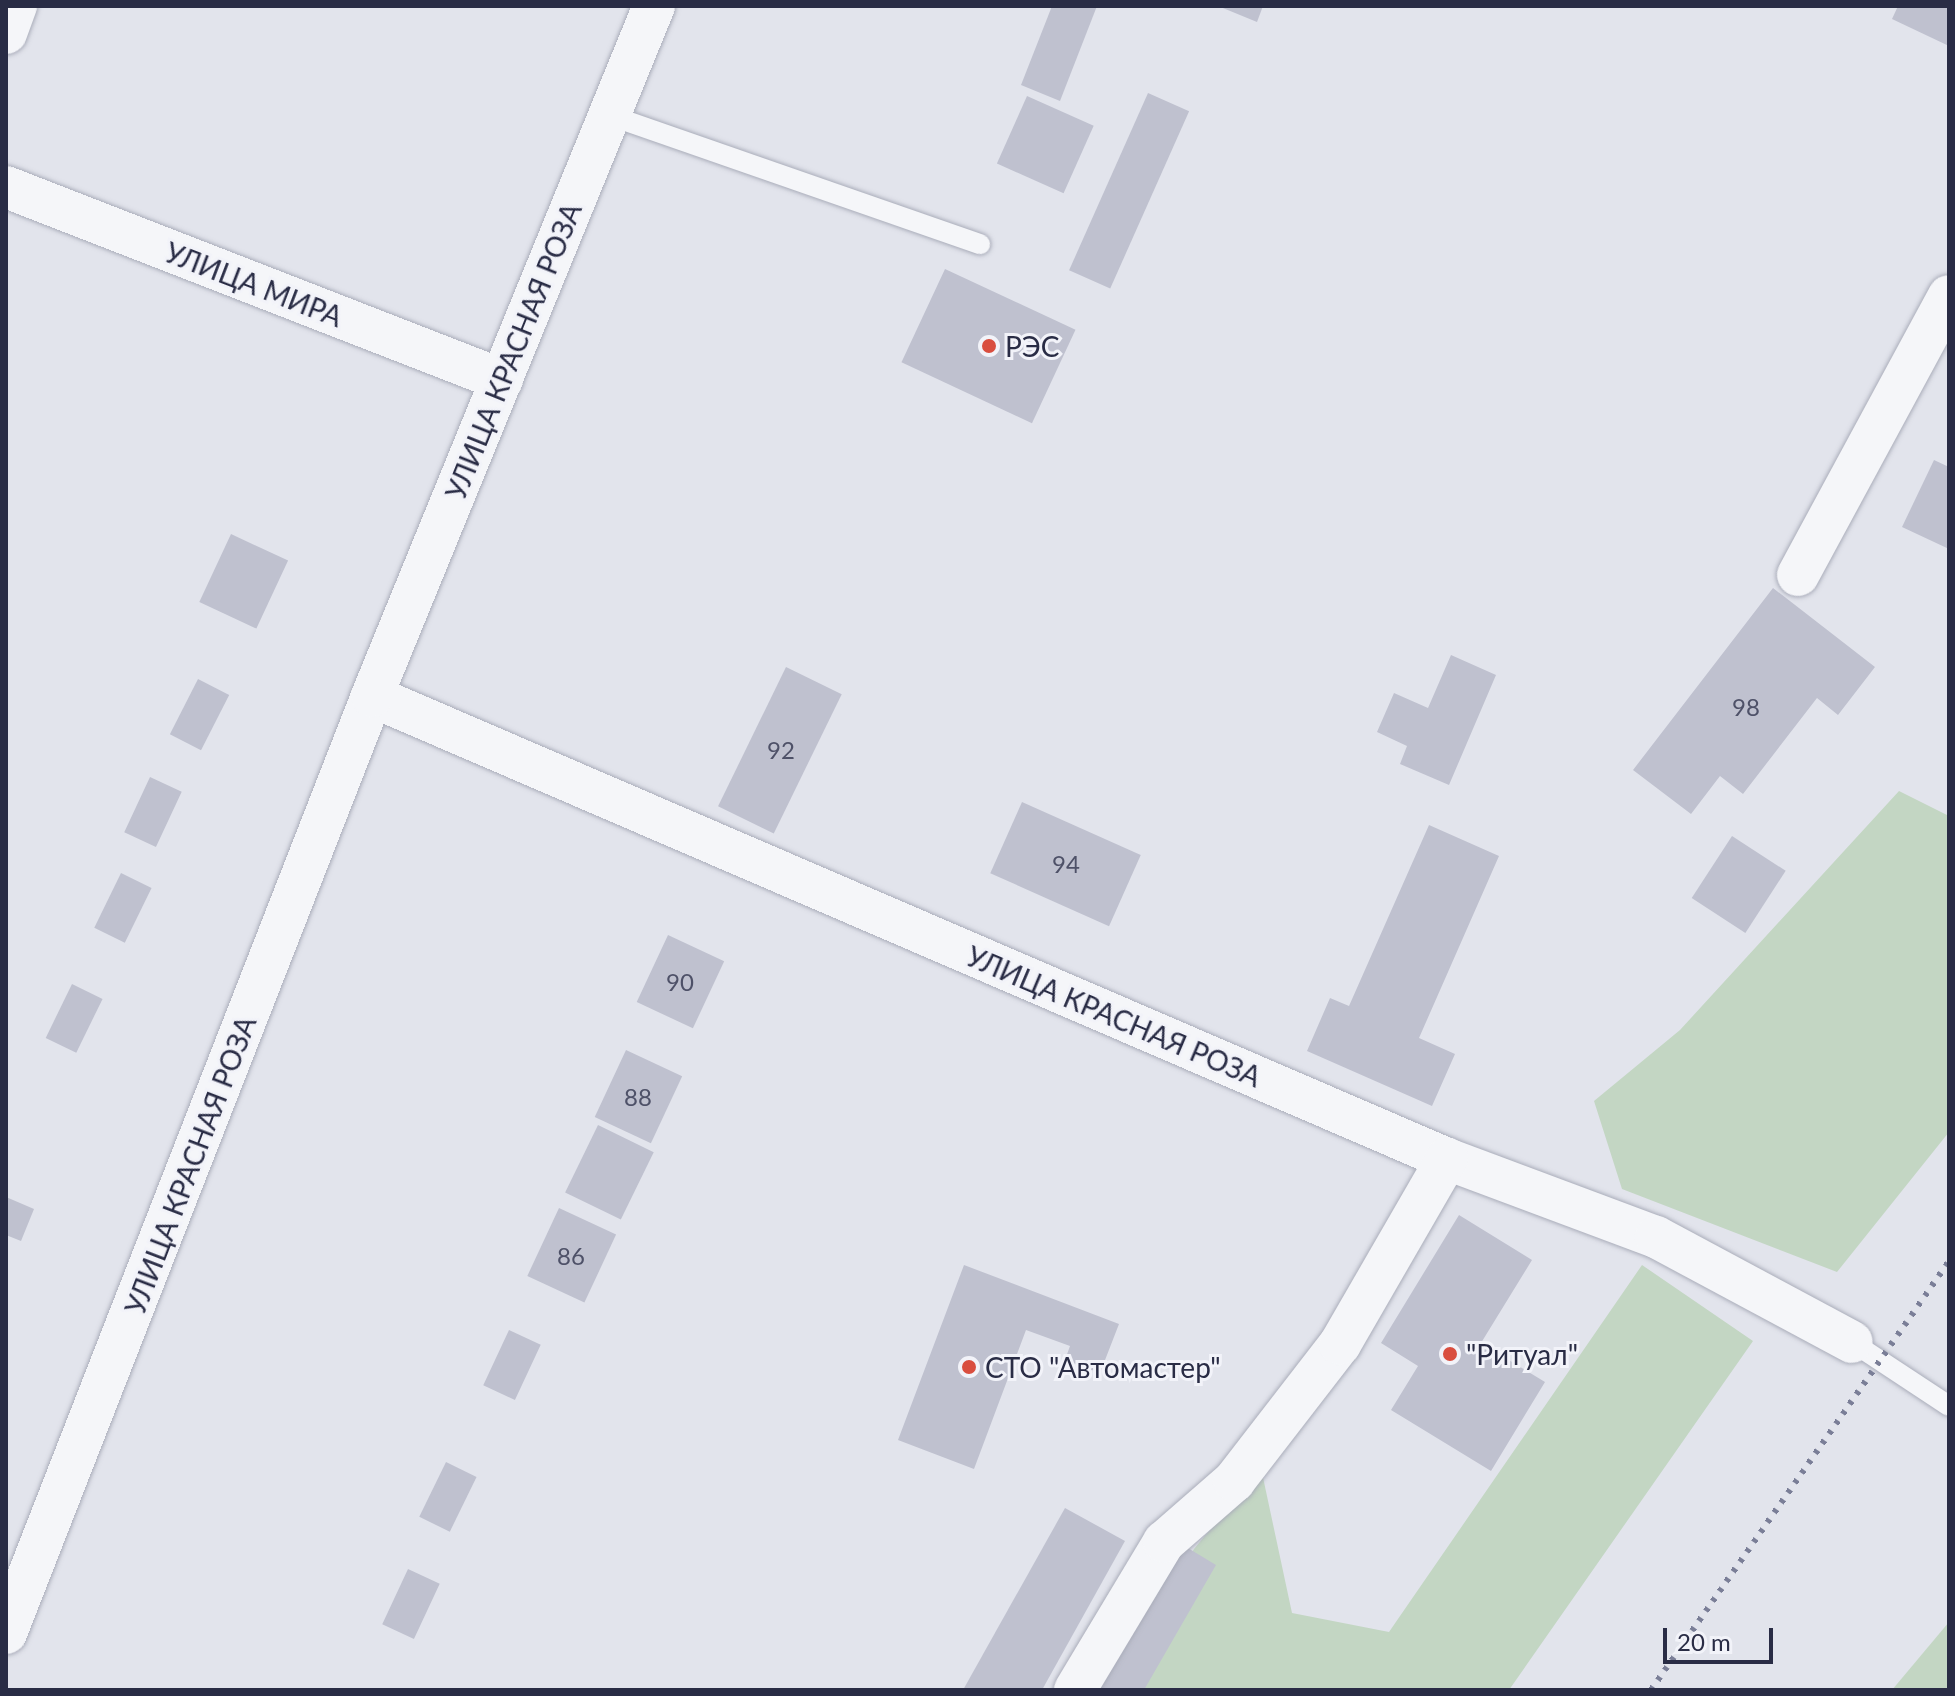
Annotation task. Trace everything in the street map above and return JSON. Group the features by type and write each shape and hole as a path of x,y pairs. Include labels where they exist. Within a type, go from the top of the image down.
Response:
{"street":[{"path":"6,33 16,6"},
{"name":"УЛИЦА КРАСНАЯ РОЗА","path":"6,1633 18,1572 654,6"},
{"name":"УЛИЦА МИРА","path":"6,187 502,380"},
{"path":"1798,575 1949,296"},
{"name":"УЛИЦА КРАСНАЯ РОЗА","path":"372,696 1447,1159 1656,1237 1852,1342"},
{"path":"1075,1690 1164,1542 1234,1481 1340,1344 1447,1159"}],"lane":[{"path":"609,115 980,244"},
{"path":"1852,1342 1949,1406"}],"green space":[{"path":"1899,791 1949,816 1949,1132 1837,1272 1622,1189 1594,1101 1680,1030"},
{"path":"1642,1265 1753,1341 1509,1690 1113,1690 1194,1549 1261,1468 1292,1613 1389,1632"},
{"path":"1949,1622 1949,1690 1892,1690"}],"building":[{"path":"1052,6 1097,6 1060,101 1021,85"},
{"path":"1218,6 1263,6 1257,22"},
{"path":"1898,6 1949,6 1949,46 1892,19"},
{"path":"1148,93 1189,111 1110,289 1069,270"},
{"path":"1027,96 1094,126 1064,193 997,164"},
{"name":"РЭС","path":"945,269 1076,330 1032,423 901,362"},
{"path":"1934,460 1949,467 1949,549 1902,527"},
{"path":"231,534 288,561 256,629 199,602"},
{"path":"1773,588 1875,667 1838,715 1817,698 1743,794 1720,776 1691,814 1633,770"},
{"path":"1451,655 1496,675 1449,785 1400,764 1407,746 1377,732 1394,693 1428,708"},
{"path":"786,667 842,694 774,833 718,806"},
{"path":"198,679 229,695 201,750 170,734"},
{"path":"150,777 182,792 156,847 124,832"},
{"path":"1022,802 1141,855 1109,926 990,873"},
{"path":"1429,825 1499,856 1419,1038 1455,1054 1432,1106 1307,1051 1330,998 1349,1006"},
{"path":"1732,836 1786,871 1745,933 1692,898"},
{"path":"121,873 152,888 125,943 94,928"},
{"path":"668,935 724,961 693,1028 637,1002"},
{"path":"72,984 103,999 76,1053 46,1038"},
{"path":"626,1050 682,1076 651,1143 595,1117"},
{"path":"598,1125 654,1152 621,1220 565,1192"},
{"path":"6,1197 34,1209 21,1241 6,1235"},
{"path":"559,1208 616,1235 584,1303 527,1276"},
{"name":"\"Ритуал\"","path":"1459,1215 1532,1260 1481,1343 1545,1382 1491,1471 1391,1410 1418,1366 1381,1343"},
{"name":"СТО \"Автомастер\"","path":"964,1265 1119,1324 1100,1373 1065,1360 1070,1346 1026,1330 974,1469 898,1440"},
{"path":"509,1330 541,1345 515,1400 483,1385"},
{"path":"446,1462 477,1477 450,1532 419,1517"},
{"path":"1065,1508 1125,1541 1042,1690 963,1690"},
{"path":"1178,1542 1216,1565 1144,1690 1091,1690"},
{"path":"408,1569 440,1584 414,1639 382,1624"}],"railway":[{"path":"1651,1690 1949,1261"}],"place":[{"name":"РЭС","path":"989,346"},
{"name":"\"Ритуал\"","path":"1450,1354"},
{"name":"СТО \"Автомастер\"","path":"969,1367"}]}
